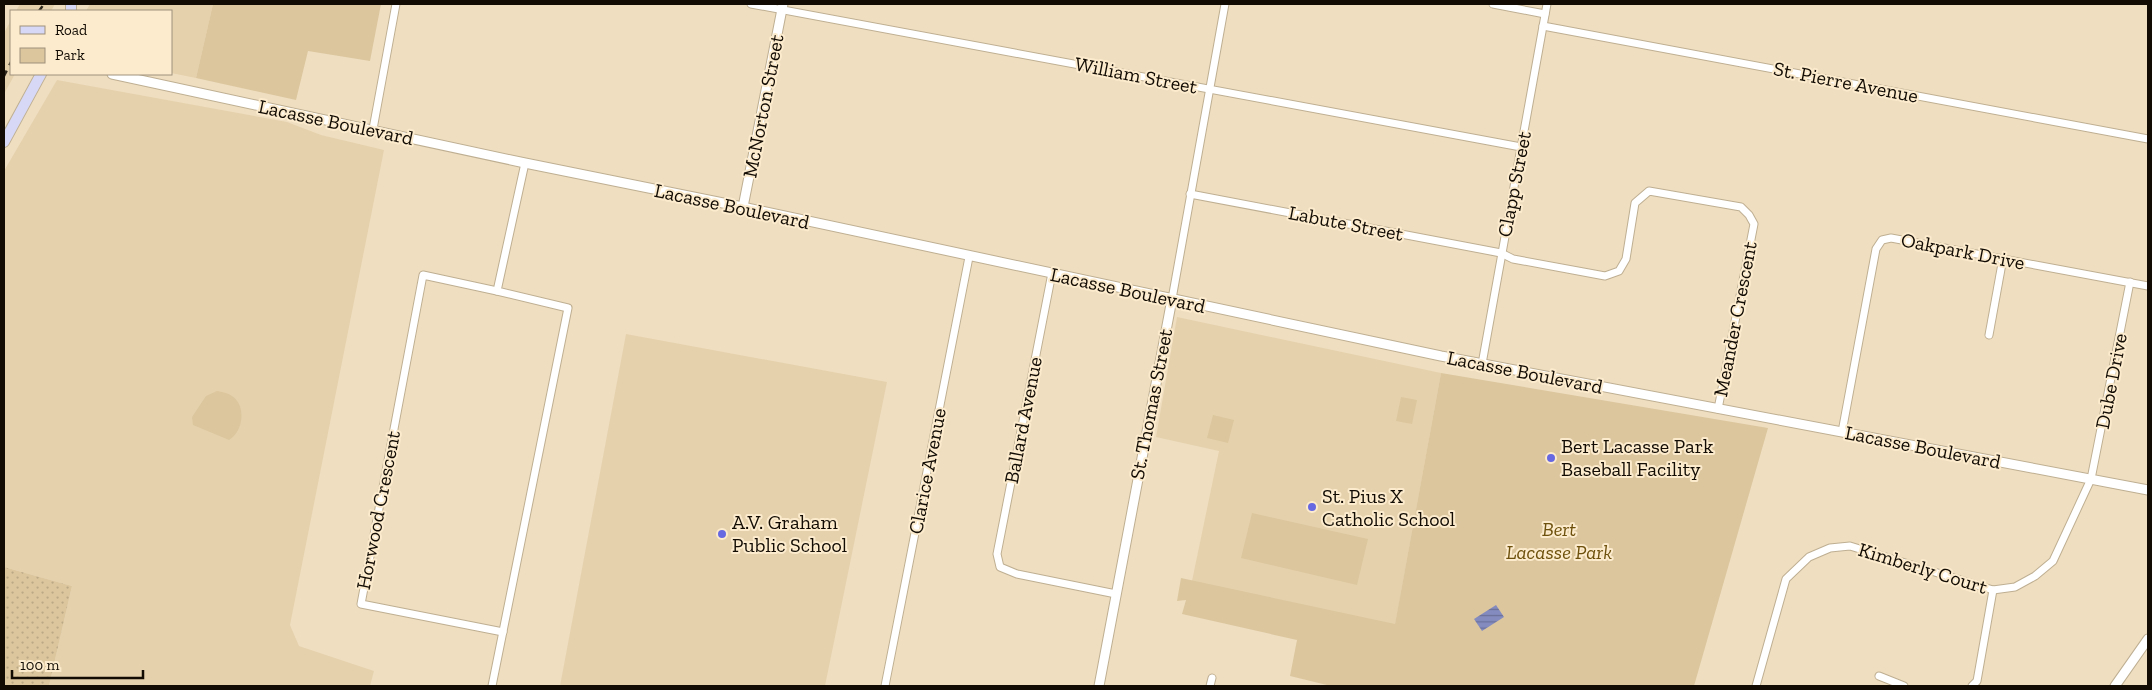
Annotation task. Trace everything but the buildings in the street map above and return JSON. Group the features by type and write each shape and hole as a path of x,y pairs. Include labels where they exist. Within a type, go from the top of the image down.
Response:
{"main road":[{"path":"4,142 40,75"}],"street":[{"path":"373,129 396,4"},
{"name":"William Street","path":"751,4 782,6 1521,147"},
{"name":"St. Thomas Street","path":"1099,686 1225,4"},
{"path":"1493,4 1545,14"},
{"name":"Clapp Street","path":"1482,364 1547,4"},
{"name":"McNorton Street","path":"743,207 782,6"},
{"name":"St. Pierre Avenue","path":"1543,26 2148,139"},
{"name":"Lacasse Boulevard","path":"117,75 525,163 743,207 969,257 1482,364 2148,490"},
{"path":"497,291 525,163"},
{"name":"Meander Crescent","path":"1501,252 1512,259 1605,276 1619,271 1626,259 1635,203 1649,191 1741,207 1754,224 1718,409"},
{"name":"Labute Street","path":"1190,194 1501,252"},
{"name":"Oakpark Drive","path":"1842,432 1876,249 1882,240 1891,238 2148,286"},
{"name":"Clarice Avenue","path":"885,686 969,257"},
{"path":"1989,335 2003,258"},
{"name":"Ballard Avenue","path":"1052,273 997,554 1000,567 1017,574 1116,594"},
{"name":"Horwood Crescent","path":"423,275 497,291 568,308 503,632 360,604 423,275"},
{"name":"Dube Drive","path":"2091,479 2130,282"},
{"name":"Kimberly Court","path":"1756,686 1786,579 1809,557 1830,548 1850,546 1992,590 2015,587 2035,576 2053,561 2091,479"},
{"path":"1972,686 1977,681 1992,590"},
{"path":"492,686 503,632"},
{"path":"2115,686 2148,638"},
{"path":"1879,676 1904,686"},
{"path":"1210,686 1212,678"}],"shaded area":[{"path":"20,4 55,4 52,10 17,10"},
{"path":"90,4 213,4 196,78 172,73 172,10 87,10"},
{"path":"10,22 10,75 14,75 4,94 4,33"},
{"path":"57,80 287,122 321,135 384,150 290,625 299,646 374,671 370,686 49,686 72,586 4,567 4,171"},
{"name":"St. Pius X Catholic School","path":"1177,317 1441,373 1395,625 1192,581 1219,451 1156,437"},
{"name":"A.V. Graham Public School","path":"626,334 887,382 825,686 560,686"}],"green space":[{"path":"213,4 381,4 370,61 308,51 296,100 196,78"},
{"name":"Bert Lacasse Park","path":"1441,373 1768,428 1694,686 1331,686 1290,676 1297,640 1182,614 1186,600 1177,601 1181,578 1395,624"},
{"path":"217,391 232,396 240,406 240,425 234,436 229,440 193,425 192,417 206,396"},
{"path":"1401,397 1417,400 1412,424 1396,421"},
{"path":"1213,415 1234,420 1228,443 1207,438"},
{"path":"1252,513 1368,539 1357,585 1241,558"},
{"path":"4,567 72,586 49,686 4,686"}],"water":[{"path":"1496,605 1504,617 1482,631 1474,619"}],"railway":[{"path":"40,10 44,4"},
{"path":"4,76 10,64"}],"place":[{"name":"Bert Lacasse Park Baseball Facility","path":"1551,458"},
{"name":"St. Pius X Catholic School","path":"1312,507"},
{"name":"A.V. Graham Public School","path":"722,534"}]}
